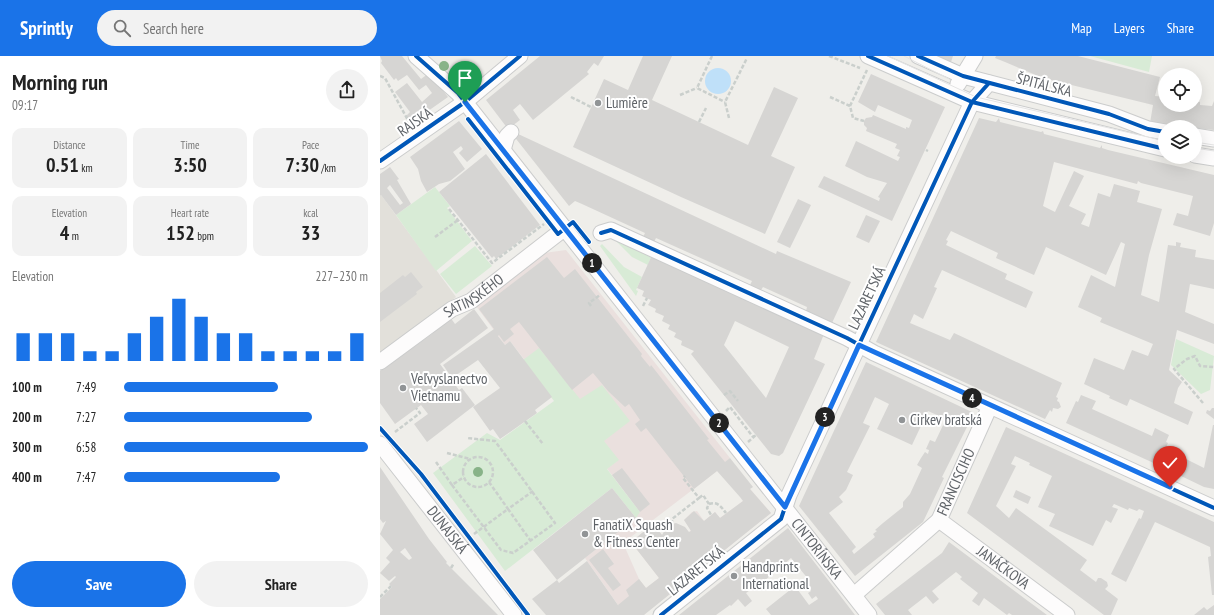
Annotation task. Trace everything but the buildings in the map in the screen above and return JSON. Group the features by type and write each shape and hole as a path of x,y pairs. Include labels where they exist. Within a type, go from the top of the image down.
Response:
{"street":[{"name":"CINTORÍNSKA","path":"416,56 458,93 869,615"},
{"name":"RAJSKÁ","path":"380,161 465,102 520,56"},
{"path":"868,56 972,102 1158,147"},
{"name":"ŠPITÁLSKA","path":"918,56 963,76 1109,114 1128,120 1148,129 1158,131"},
{"path":"952,93 975,56"},
{"name":"LAZARETSKÁ","path":"661,615 782,519 785,507 972,102 989,83"},
{"path":"503,150 507,136 511,132"},
{"path":"1202,137 1214,139"},
{"path":"1202,156 1214,158"},
{"name":"SATINSKÉHO","path":"380,362 452,309 471,301 565,228"},
{"path":"601,233 611,230 990,406 1057,431 1214,508"},
{"name":"FRANCISCIHO","path":"854,595 939,520 990,406"},
{"name":"DUNAJSKÁ","path":"380,444 514,615"},
{"name":"JANÁČKOVA","path":"939,520 1067,615"}],"path":[{"path":"680,95 697,88 712,56"},
{"path":"829,56 856,67 868,69 850,106 853,118 864,121"},
{"path":"729,118 725,102 747,58"},
{"path":"380,76 385,78 413,128"},
{"path":"697,88 725,102"},
{"path":"572,97 591,107"},
{"path":"830,97 850,106"},
{"path":"699,122 706,108"},
{"path":"449,209 492,263 547,221"},
{"path":"436,237 458,220"},
{"path":"591,306 589,303 597,297"},
{"path":"642,308 647,298"},
{"path":"1203,403 1174,369 1186,359 1196,356 1200,366 1214,367"},
{"path":"724,395 730,391 738,402"},
{"path":"730,407 755,436 746,443"},
{"path":"395,432 420,413 416,408"},
{"path":"525,421 543,444"},
{"path":"436,462 501,550 513,553 555,522 495,441 467,438"},
{"path":"447,453 470,459 479,457 491,464 493,474 488,482 480,487 475,487 466,482 464,477 464,467 470,459"},
{"path":"685,476 683,478 699,498"},
{"path":"452,485 464,477"},
{"path":"488,482 530,540"},
{"path":"474,534 533,491"},
{"path":"672,524 672,519 703,495 709,504 708,508 711,516"},
{"path":"709,504 714,502 718,504 726,513"},
{"path":"451,568 454,564"},
{"path":"380,597 391,586"}],"shaded area":[{"path":"381,195 456,297 380,353 380,196"},
{"path":"566,250 730,458 717,471 623,543 639,579 646,588 659,578 631,542 653,524 674,550 691,530 684,520 692,512 697,511 704,521 715,512 720,518 743,501 750,489 771,513 658,603 625,615 585,558 637,517 636,516 640,512 510,341 505,345 476,306 544,253"}],"green space":[{"path":"1090,56 1152,56 1149,72"},
{"path":"435,187 450,206 447,208 472,241 436,271 396,215"},
{"path":"615,240 651,257 648,265 632,257"},
{"path":"602,244 624,267 642,277 636,290 638,291 636,296 600,246"},
{"path":"475,246 492,266 456,294 440,274"},
{"path":"1176,339 1214,356 1210,390 1201,394 1171,365"},
{"path":"539,348 580,399 602,385 630,421 604,441 619,460 607,469 640,512 636,518 612,488 505,571 433,473 487,433 500,440 554,401 523,360"}],"water":[{"path":"718,68 728,71 731,81 728,91 718,94 708,91 705,81 708,71"}],"tram line":[{"path":"888,56 976,97 1158,139"},
{"path":"904,56 949,79"},
{"path":"1202,143 1214,145"},
{"path":"1202,149 1214,151"}],"cycle path":[{"path":"416,56 458,93 785,507"},
{"path":"380,161 465,102 520,56"},
{"path":"868,56 972,102 1158,147"},
{"path":"918,56 963,76 1109,114 1148,129 1158,131"},
{"path":"661,615 781,519 789,495 972,102 989,83"},
{"path":"468,119 558,234 573,222 589,242"},
{"path":"601,233 611,230 847,338 874,353 1214,508"},
{"path":"380,428 421,474 528,615"}],"place":[{"name":"Lumière","path":"598,103"},
{"name":"Veľvyslanectvo Vietnamu","path":"403,388"},
{"name":"Cirkev bratská","path":"902,420"},
{"name":"FanatiX Squash & Fitness Center","path":"585,534"},
{"name":"Handprints International","path":"734,576"}],"route":[{"path":"465,102 785,507 859,345 1170,487"}]}
